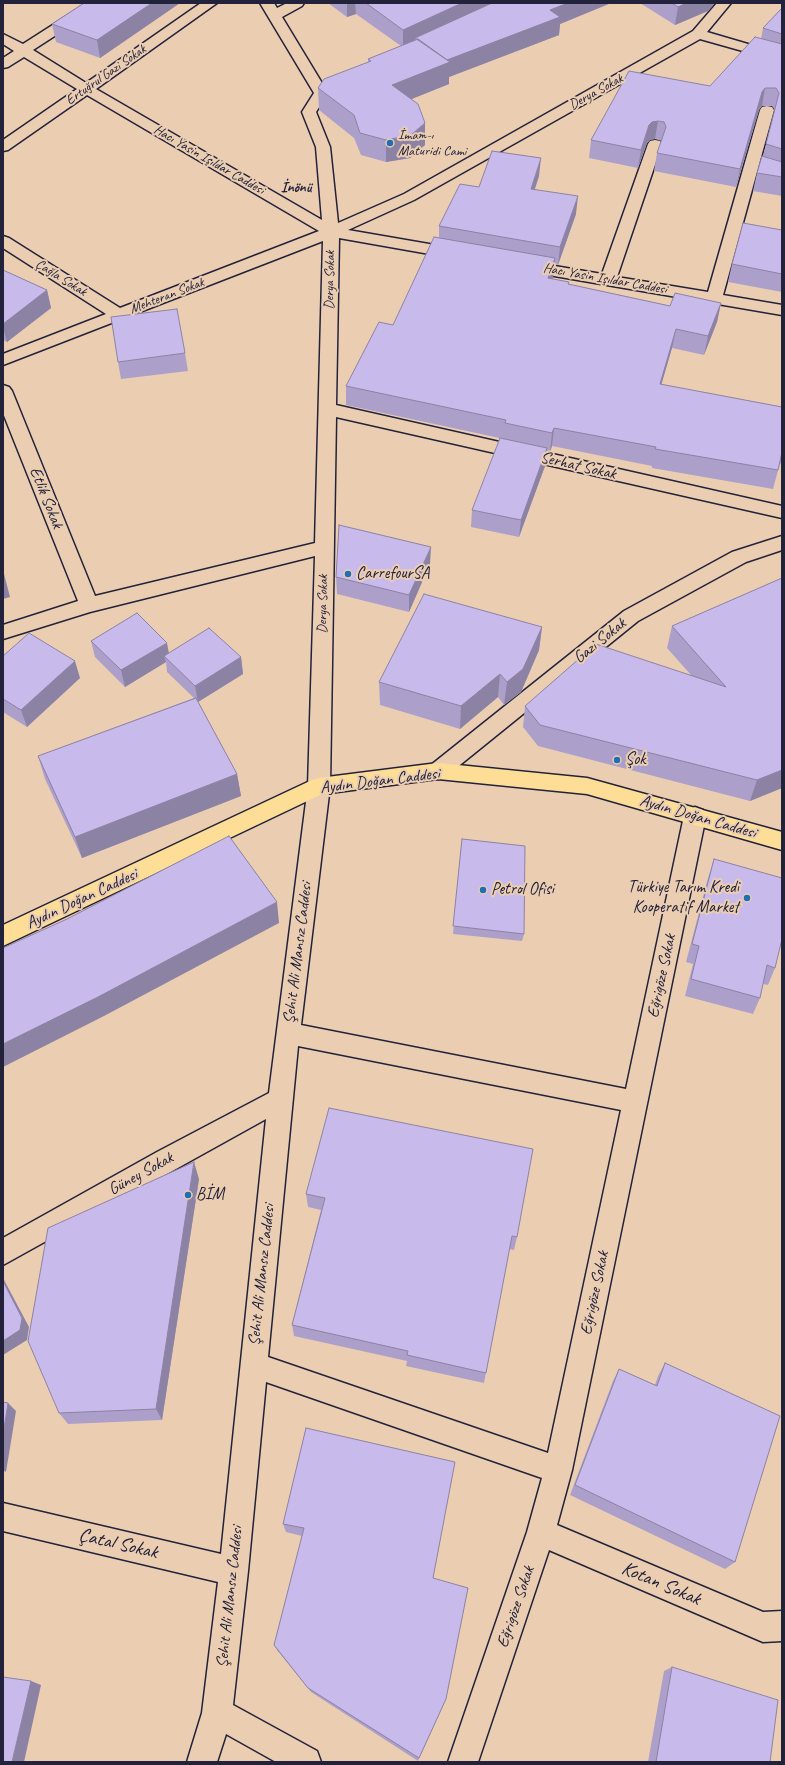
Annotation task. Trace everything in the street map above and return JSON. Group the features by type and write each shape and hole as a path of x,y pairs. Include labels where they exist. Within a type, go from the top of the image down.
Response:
{"main road":[{"name":"Aydın Doğan Caddesi","path":"3,936 319,786 438,771 587,786 782,841"}],"street":[{"path":"3,64 96,3"},
{"name":"Ertuğrul Gazi Sokak","path":"3,147 210,3"},
{"path":"267,3 321,93"},
{"path":"275,15 297,3"},
{"name":"Derya Sokak","path":"319,786 331,232 408,197 698,34 724,3"},
{"path":"698,34 782,58"},
{"name":"Hacı Yasin Işıldar Caddesi","path":"3,38 331,232 470,256"},
{"path":"331,232 323,148 309,112 321,93 335,86"},
{"path":"714,298 767,110"},
{"path":"608,280 655,144"},
{"path":"751,165 767,170"},
{"name":"Mehteran Sokak","path":"3,360 331,232"},
{"name":"Çağla Sokak","path":"3,241 119,315"},
{"name":"Hacı Yasin Işıldar Caddesi","path":"508,263 782,310"},
{"name":"Etlik Sokak","path":"3,391 89,605"},
{"name":"Serhat Sokak","path":"328,409 782,512"},
{"name":"Gazi Sokak","path":"438,771 631,616 739,556 782,543"},
{"path":"3,632 89,605 324,546"},
{"name":"Şehit Ali Mansız Caddesi","path":"202,1762 217,1713 234,1571 280,1099 319,786"},
{"name":"Eğrigöze Sokak","path":"462,1762 542,1532 558,1470 695,816"},
{"path":"288,1033 636,1102"},
{"name":"Güney Sokak","path":"3,1252 166,1160 280,1099"},
{"path":"254,1365 558,1470"},
{"name":"Çatal Sokak","path":"3,1517 234,1571"},
{"name":"Kotan Sokak","path":"542,1532 762,1627 782,1626"},
{"path":"217,1713 306,1762"}],"building":[{"path":"84,3 152,3 97,40 52,24"},
{"path":"366,3 462,3 403,30"},
{"path":"492,3 568,3 550,10 560,17 447,60 415,38"},
{"path":"672,3 687,3 678,7"},
{"path":"782,8 782,34 763,28"},
{"path":"755,37 782,44 782,149 766,144 779,93 776,88 765,88 762,92 740,169 657,153 666,127 664,122 652,122 649,125 641,150 591,140 629,71 710,86"},
{"path":"418,39 450,62 392,85 418,104 425,123 411,135 386,140 360,133 354,115 318,88 324,79 371,61 368,59"},
{"path":"492,151 541,158 531,189 578,196 560,247 439,226 460,184 479,187"},
{"path":"762,156 782,162 782,177 757,173"},
{"path":"743,223 782,230 782,274 732,264"},
{"path":"434,237 555,258 548,278 569,282 568,284 670,306 675,293 721,303 708,336 676,329 660,384 782,407 782,452 778,470 655,449 656,447 554,428 552,433 505,423 506,420 346,386 379,322 393,325"},
{"path":"3,270 47,290 3,324"},
{"path":"177,309 185,353 118,362 111,317"},
{"path":"500,438 547,448 521,520 472,510"},
{"path":"339,525 431,547 409,595 336,577"},
{"path":"782,578 782,770 757,780 540,725 525,706 596,644 726,687 672,626"},
{"path":"424,594 542,627 523,669 507,682 500,674 461,706 379,682"},
{"path":"137,613 167,643 121,670 91,641"},
{"path":"209,628 241,657 195,686 164,656"},
{"path":"29,633 75,661 21,710 3,699 3,656"},
{"path":"196,698 237,774 75,837 38,756"},
{"path":"229,836 277,902 98,997 3,1044 3,948 67,919"},
{"path":"462,839 525,846 524,934 453,926"},
{"path":"714,859 782,878 782,939 775,968 767,965 760,998 691,979 699,946 692,944"},
{"path":"329,1108 533,1149 517,1237 512,1236 486,1373 407,1355 408,1351 292,1325 325,1198 306,1194"},
{"path":"194,1162 156,1409 59,1413 28,1341 48,1228"},
{"path":"3,1281 22,1318 20,1330 3,1341"},
{"path":"665,1363 780,1416 735,1562 575,1485 619,1369 657,1386"},
{"path":"3,1402 8,1403 3,1435"},
{"path":"306,1428 455,1462 433,1578 468,1588 446,1699 419,1758 308,1688 274,1645 304,1528 283,1524"},
{"path":"672,1667 778,1700 770,1762 656,1762"},
{"path":"3,1677 31,1681 12,1762 3,1762"}],"place":[{"name":"İmam-ı Maturidi Cami","path":"390,143"},
{"name":"CarrefourSA","path":"348,574"},
{"name":"Şok","path":"617,760"},
{"name":"Petrol Ofisi","path":"483,890"},
{"name":"Türkiye Tarım Kredi Kooperatif Market","path":"747,898"},
{"name":"BİM","path":"188,1195"}],"district":[{"name":"İnönü","path":"296,188"}]}
